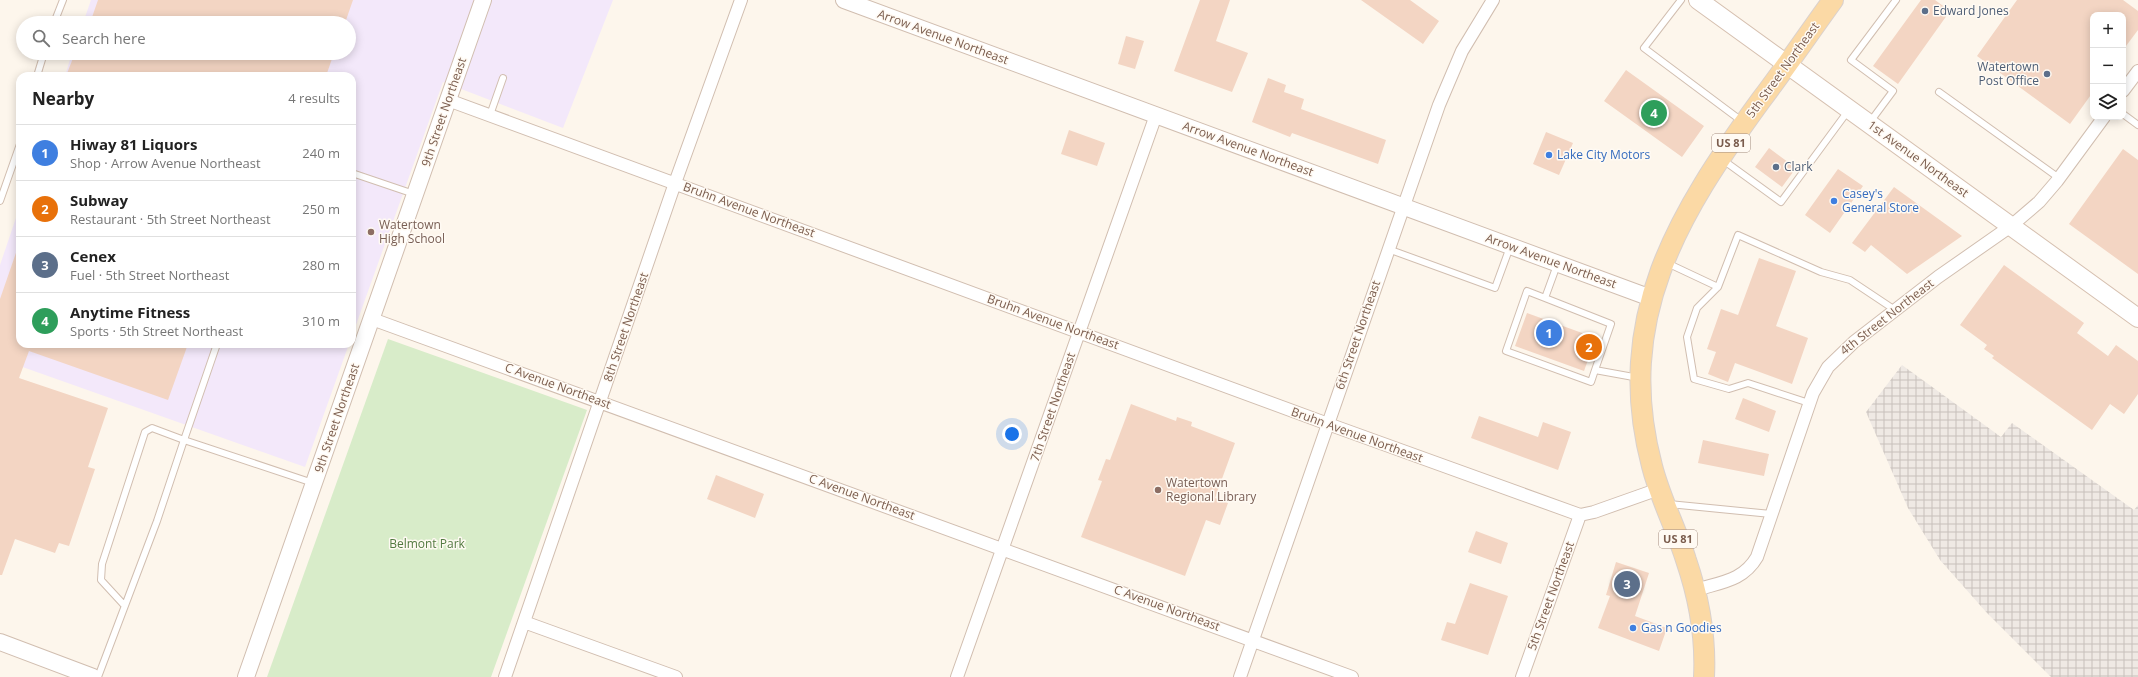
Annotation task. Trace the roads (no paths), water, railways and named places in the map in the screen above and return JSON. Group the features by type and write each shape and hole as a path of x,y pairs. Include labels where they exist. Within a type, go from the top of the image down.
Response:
{"main road":[{"name":"1st Avenue Northeast","path":"1698,0 2138,318"},
{"name":"5th Street Northeast","path":"1696,590 1662,496 1644,428 1640,378 1642,342 1651,298 1664,261 1693,200 1720,157 1833,0"},
{"name":"US 81","path":"1696,590 1705,642 1704,677"}],"street":[{"name":"9th Street Northeast","path":"246,677 483,0"},
{"name":"8th Street Northeast","path":"505,677 675,183 741,0"},
{"name":"Arrow Avenue Northeast","path":"844,0 1651,298"},
{"name":"6th Street Northeast","path":"1240,677 1403,206 1449,80 1462,51 1493,0"},
{"path":"2126,88 2138,71"},
{"name":"Bruhn Avenue Northeast","path":"448,100 1328,424 1580,515"},
{"name":"7th Street Northeast","path":"957,677 1156,115"},
{"name":"4th Street Northeast","path":"1696,590 1739,576 1750,568 1757,557 1809,403 1821,377 1839,354 1938,277 2011,226 2039,202 2059,178 2102,120"},
{"name":"C Avenue Northeast","path":"372,318 1252,639 1352,677"},
{"path":"1580,515 1662,496"},
{"name":"5th Street Northeast","path":"1522,677 1580,515"},
{"path":"524,622 676,677"},
{"path":"0,642 94,677"}],"lane":[{"path":"57,16 63,0"},
{"path":"1681,0 1644,48 1744,123"},
{"path":"1869,123 1893,91 1851,60 1896,0"},
{"path":"38,72 42,60"},
{"path":"490,115 503,78"},
{"path":"1939,92 2059,178"},
{"path":"1720,157 1781,202 1849,109"},
{"path":"2126,116 2138,125"},
{"path":"0,201 16,155"},
{"path":"356,174 415,195"},
{"path":"1809,403 1748,383 1729,389 1694,379 1688,337 1697,308 1718,287 1738,235 1821,272 1850,280 1895,310"},
{"path":"1388,249 1495,288 1511,246"},
{"path":"1664,261 1718,287"},
{"path":"1546,298 1558,263"},
{"path":"1527,291 1611,324 1595,370 1591,382 1506,351 1527,291"},
{"path":"98,677 157,521 216,348"},
{"path":"1595,370 1640,378"},
{"path":"124,605 102,580 102,564 145,432 152,428 314,483"},
{"path":"1662,496 1771,514"}],"place":[{"name":"Edward Jones","path":"1925,11"},
{"name":"Watertown Post Office","path":"2047,74"},
{"name":"Anytime Fitness","path":"1654,113"},
{"name":"Lake City Motors","path":"1549,155"},
{"name":"Clark","path":"1776,167"},
{"name":"Casey's General Store","path":"1834,201"},
{"name":"Watertown High School","path":"371,232"},
{"name":"Hiway 81 Liquors","path":"1549,333"},
{"name":"Subway","path":"1589,347"},
{"name":"Watertown Regional Library","path":"1158,490"},
{"name":"Cenex","path":"1627,584"},
{"name":"Gas n Goodies","path":"1633,628"}],"park label":[{"name":"Belmont Park","path":"427,544"}]}
